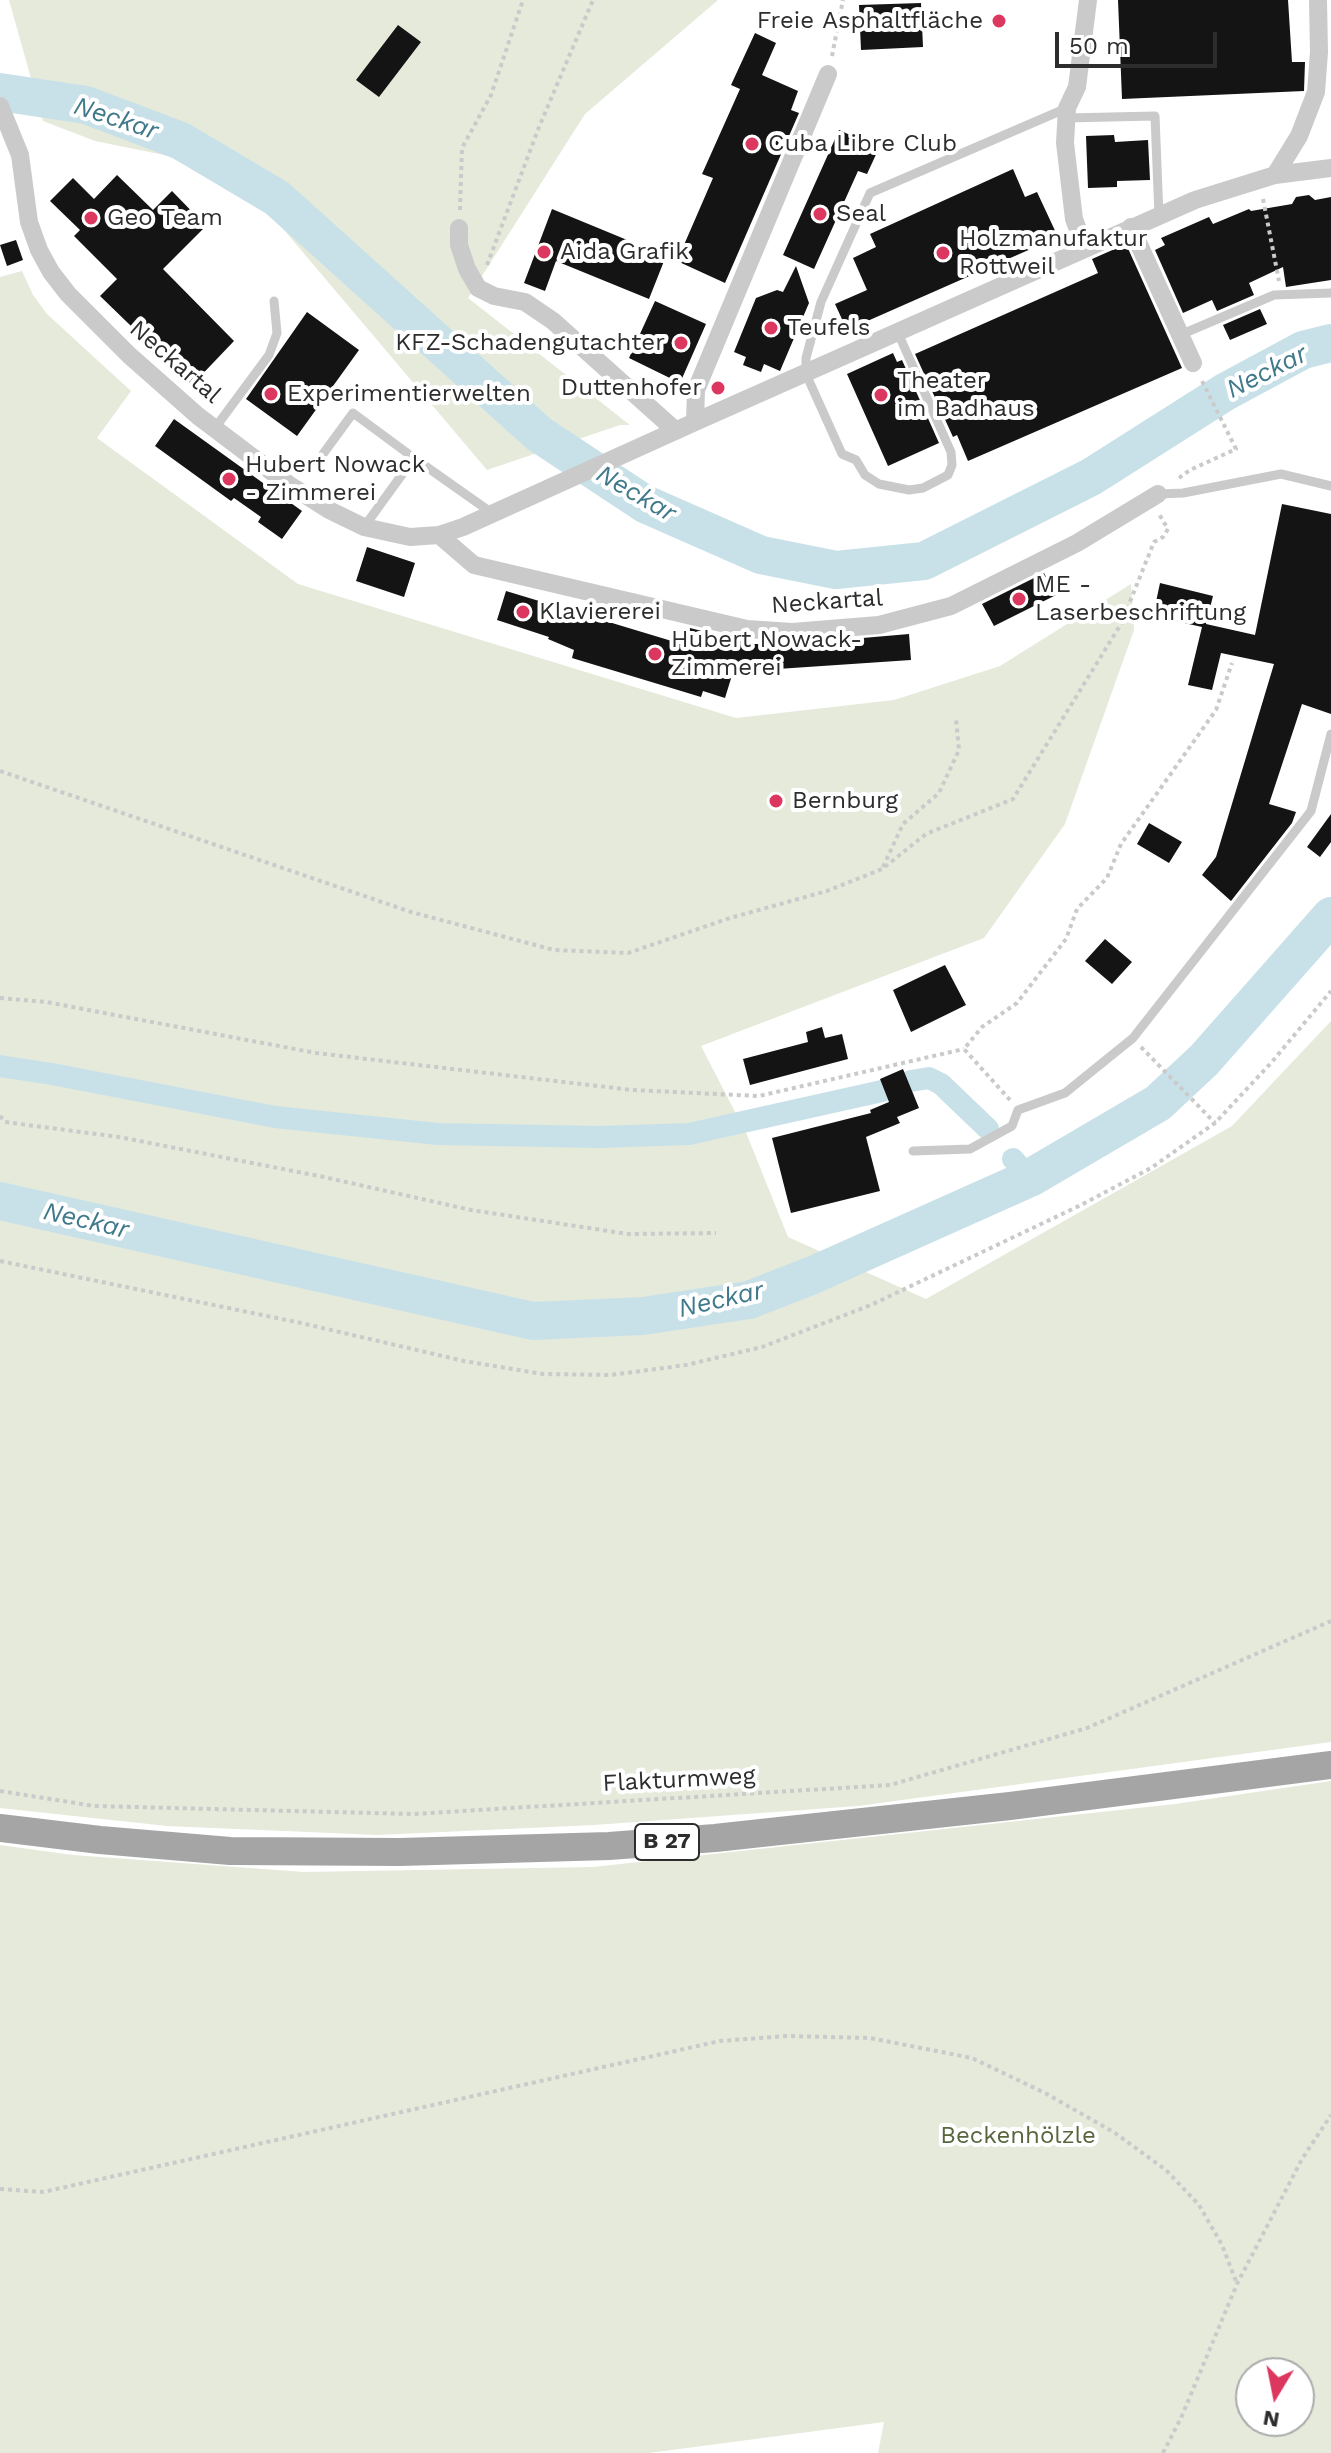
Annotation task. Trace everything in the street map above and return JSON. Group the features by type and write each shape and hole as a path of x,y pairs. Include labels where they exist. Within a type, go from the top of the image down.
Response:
{"main road":[{"name":"B 27","path":"0,1828 230,1851 400,1852 609,1846 715,1838 1010,1806 1331,1765"}],"street":[{"path":"1085,248 1074,219 1065,143 1066,113 1077,87 1088,0"},
{"path":"1267,178 1299,136 1316,92 1318,0"},
{"path":"695,422 696,390 828,74"},
{"name":"Neckartal","path":"0,106 20,155 29,222 39,250 68,294 129,355 215,428 288,484 329,510 364,527 410,537 439,535 494,514 1195,200 1267,178 1331,168"},
{"path":"1131,227 1193,363"},
{"path":"459,228 459,245 478,288 494,296 525,302 553,321 676,431"},
{"name":"Neckartal","path":"439,535 474,565 747,629 792,632 879,625 951,606 1077,543 1154,497"}],"lane":[{"path":"898,333 951,452 952,465 948,475 941,480 909,490 879,484 865,475 856,460 842,454 806,374 806,358 821,302 870,193 1066,113 1155,116 1159,216"},
{"path":"1180,335 1274,295 1331,293"},
{"path":"215,428 269,355 277,333 274,301"},
{"path":"323,454 353,413 494,514"},
{"path":"364,527 414,458"},
{"path":"1154,497 1281,474 1331,486"},
{"path":"913,1151 970,1149 1012,1126 1018,1110 1065,1093 1133,1038 1311,811 1331,734"}],"path":[{"path":"459,228 462,148 491,95 523,0"},
{"path":"478,288 539,127 593,0"},
{"path":"828,74 843,0"},
{"path":"1267,178 1282,295"},
{"path":"0,771 411,912 554,950 628,953 730,918 827,891 882,869 926,834 1013,799 1121,624 1154,542 1163,537 1168,529 1154,497 1190,470 1236,449 1193,363"},
{"path":"0,998 46,1002 316,1053 632,1090 759,1096 964,1049 982,1027 1017,1003 1066,939 1077,909 1107,878 1121,844 1216,710 1232,663"},
{"path":"882,869 903,824 939,793 959,750 956,719"},
{"path":"0,1261 301,1323 464,1361 543,1374 611,1375 686,1365 762,1347 871,1305 1081,1205 1151,1168 1215,1123 1271,1063 1331,991"},
{"path":"964,1049 1018,1110"},
{"path":"1152,1059 1215,1123"},
{"path":"0,1116 5,1122 119,1137 324,1177 471,1210 628,1234 716,1233"},
{"name":"Flakturmweg","path":"0,1791 94,1806 413,1814 890,1785 1087,1728 1331,1621"},
{"path":"0,2189 43,2192 720,2041 787,2036 870,2038 972,2058 1047,2094 1115,2133 1166,2170 1199,2205 1222,2245 1237,2284"},
{"path":"1163,2453 1181,2418 1237,2284 1302,2159 1331,2115"}],"green space":[{"path":"9,0 718,0 585,114 468,298 630,425 620,425 487,470 268,211 169,156 95,141 43,121"},
{"path":"22,271 33,295 47,314 131,391 97,438 298,584 736,718 894,700 1000,666 1131,584 1134,630 1065,824 984,938 701,1046 747,1135 788,1237 926,1299 1232,1126 1331,1021 1331,1742 858,1806 594,1825 378,1835 167,1826 0,1808 0,277"},
{"name":"Beckenhölzle","path":"1331,1781 1331,2453 878,2453 884,2422 649,2453 0,2453 0,1845 73,1855 304,1872 593,1867 1175,1804"}],"building":[{"path":"1118,0 1288,0 1292,62 1305,62 1304,91 1122,99"},
{"path":"921,3 923,47 861,50 859,5"},
{"path":"398,25 421,42 379,97 356,80"},
{"path":"755,33 776,43 762,75 798,91 791,110 799,113 725,283 677,261 713,178 702,174 740,89 731,85"},
{"name":"Seal","path":"839,130 879,148 867,174 858,171 814,269 783,255"},
{"path":"1114,135 1115,142 1148,140 1150,180 1117,181 1117,187 1088,188 1086,136"},
{"name":"Holzmanufaktur Rottweil","path":"1013,169 1025,197 1037,192 1058,237 847,330 835,304 867,290 853,258 876,247 870,234"},
{"path":"117,175 153,210 172,191 206,226 163,269 234,341 192,385 100,296 117,279 74,236 80,230 50,201 73,178 94,199"},
{"path":"1309,195 1315,200 1331,197 1331,280 1286,287 1283,267 1249,283 1254,295 1217,311 1212,300 1183,313 1155,250 1165,245 1161,238 1209,217 1213,224 1249,209 1292,204 1296,197"},
{"path":"552,209 666,256 649,299 556,261 545,291 524,283"},
{"path":"16,240 23,260 7,266 0,245"},
{"path":"1126,244 1182,368 968,461 957,435 953,437 915,354 1098,273 1092,259"},
{"name":"Teufels","path":"796,266 809,303 780,371 764,364 761,372 743,365 746,357 734,352 756,298 777,290 783,292"},
{"path":"655,301 706,324 680,383 629,358"},
{"path":"1260,309 1267,324 1230,340 1223,325"},
{"path":"307,312 359,350 297,436 246,399"},
{"path":"893,353 897,362 902,360 939,443 888,466 847,374"},
{"name":"Hubert Nowack - Zimmerei","path":"174,419 302,511 282,539 258,522 261,517 234,498 231,501 155,446"},
{"path":"1282,504 1331,514 1331,714 1302,704 1269,804 1296,812 1292,823 1231,901 1202,875 1216,857 1274,664 1221,653 1212,690 1188,685 1202,627 1153,616 1160,583 1213,596 1206,624 1255,635"},
{"path":"367,547 415,563 404,597 356,581"},
{"name":"ME - Laserbeschriftung","path":"1044,573 1056,595 994,626 982,604"},
{"path":"506,591 685,645 690,628 753,644 793,644 909,634 911,660 733,672 725,698 703,691 701,697 572,658 574,650 549,637 497,620"},
{"path":"1331,814 1331,842 1320,857 1307,847"},
{"path":"1149,823 1182,842 1169,863 1137,844"},
{"path":"1105,939 1132,962 1112,984 1085,961"},
{"path":"945,965 966,1005 911,1032 893,990"},
{"path":"822,1027 825,1038 842,1034 848,1059 750,1085 743,1059 808,1042 806,1032"},
{"path":"903,1069 919,1108 897,1117 900,1123 866,1137 880,1191 791,1213 772,1138 871,1113 870,1110 889,1102 880,1079"}],"waterway":[{"name":"Neckar","path":"0,92 86,105 181,141 277,198 539,434 645,504 761,555 836,570 924,561 1091,477 1225,392 1303,350 1331,343"},
{"name":"Neckar","path":"0,1201 533,1321 643,1316 749,1300 813,1275 1030,1178 1158,1103 1204,1060 1331,916"},
{"path":"0,1066 275,1117 438,1134 600,1137 689,1134 882,1091"},
{"path":"911,1081 929,1078 941,1084 988,1129"},
{"path":"1013,1159 1030,1178"}],"place":[{"name":"Freie Asphaltfläche","path":"999,21"},
{"name":"Cuba Libre Club","path":"752,144"},
{"name":"Seal","path":"820,214"},
{"name":"Geo Team","path":"91,218"},
{"name":"Aida Grafik","path":"544,252"},
{"name":"Holzmanufaktur Rottweil","path":"943,253"},
{"name":"Teufels","path":"771,328"},
{"name":"KFZ-Schadengutachter","path":"681,343"},
{"name":"Duttenhofer","path":"718,388"},
{"name":"Experimentierwelten","path":"271,394"},
{"name":"Theater im Badhaus","path":"881,395"},
{"name":"Hubert Nowack - Zimmerei","path":"229,479"},
{"name":"ME - Laserbeschriftung","path":"1019,599"},
{"name":"Klaviererei","path":"523,612"},
{"name":"Hubert Nowack- Zimmerei","path":"655,654"},
{"name":"Bernburg","path":"776,801"}]}
